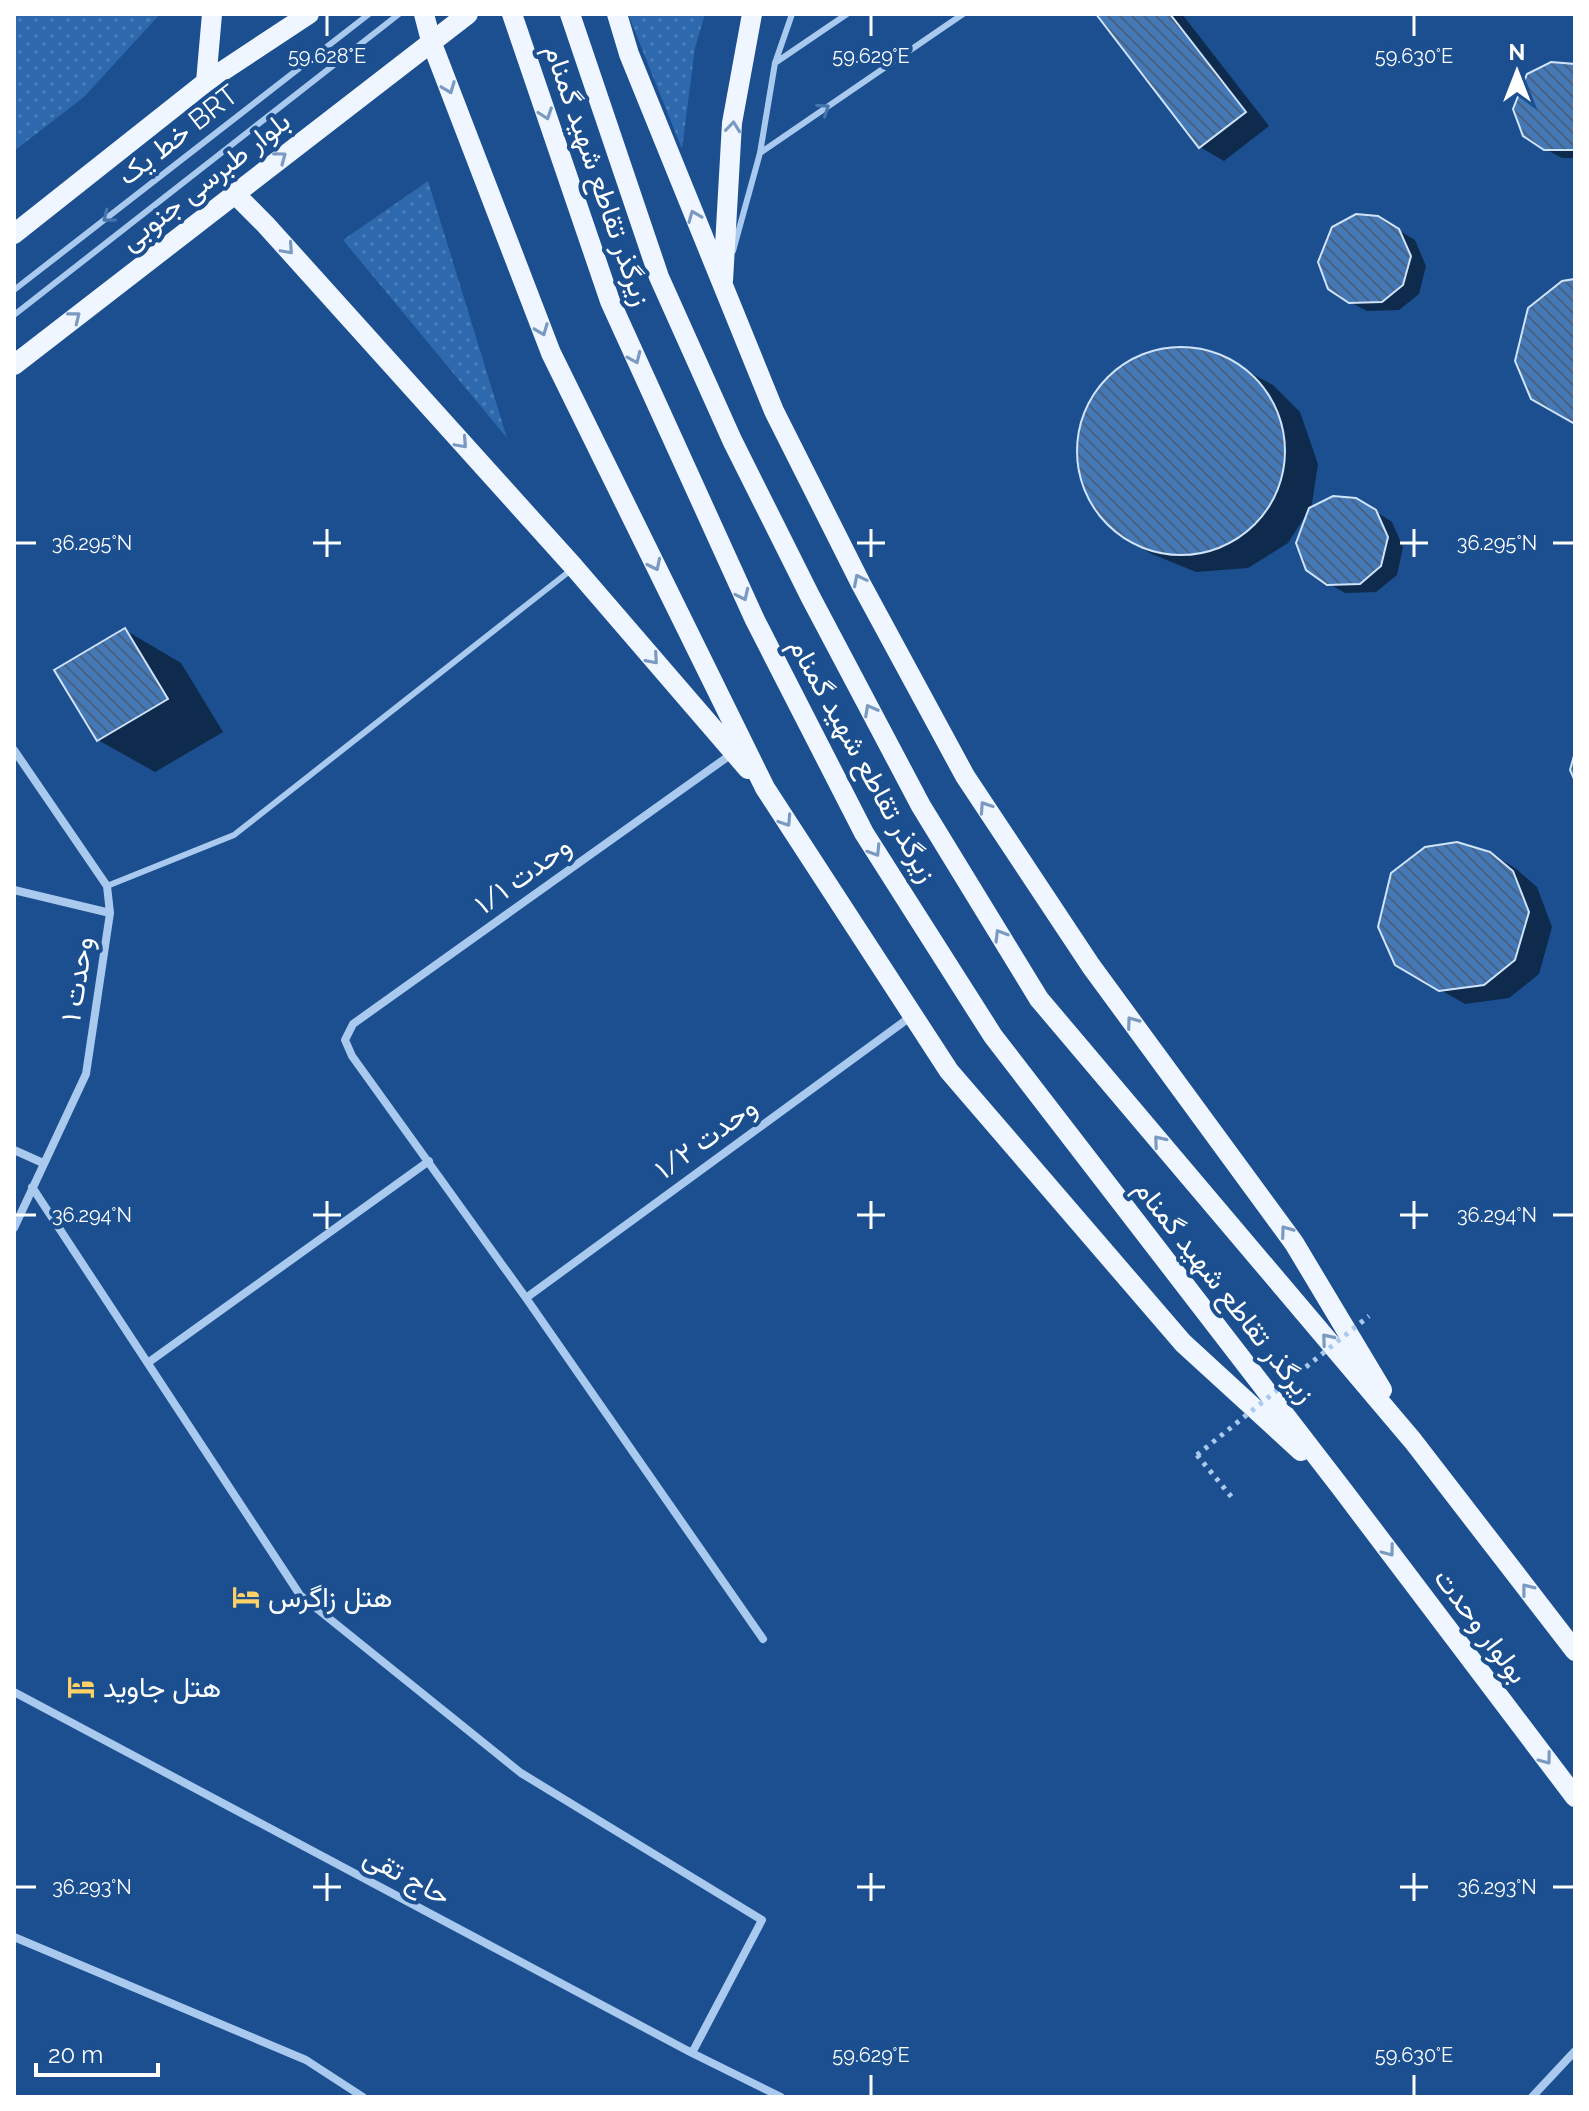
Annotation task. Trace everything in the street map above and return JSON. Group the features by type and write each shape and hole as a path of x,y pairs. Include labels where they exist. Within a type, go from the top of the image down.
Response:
{"main road":[{"path":"206,82 212,14"},
{"path":"14,234 206,82 309,14"},
{"path":"424,14 431,41 551,353 765,788 949,1071 1183,1343 1342,1489"},
{"name":"زیرگذر تقاطع شهید گمنام","path":"512,14 610,301 755,620 864,833 993,1036 1342,1489"},
{"name":"زیرگذر تقاطع شهید گمنام","path":"570,14 659,277 738,453 921,806 1039,999 1413,1441"},
{"path":"617,14 629,54 723,289 788,438 861,584 965,776 1091,966 1294,1243 1413,1441"},
{"path":"723,289 732,123 752,14"},
{"name":"بلوار طبرسی جنوبی","path":"14,365 461,19"},
{"path":"234,193 574,567 765,788"},
{"name":"بولوار وحدت","path":"1413,1441 1575,1651"},
{"name":"بولوار وحدت","path":"1342,1489 1575,1797"}],"street":[{"name":"وحدت ۱","path":"14,750 107,886 110,913 86,1074 14,1228"},
{"name":"وحدت ۱/۱","path":"429,1161 352,1056 345,1040 353,1024 734,752"},
{"path":"14,890 110,913"},
{"name":"وحدت ۱/۲","path":"526,1298 913,1015"},
{"path":"14,1150 43,1163"},
{"path":"149,1362 429,1161 763,1639"},
{"path":"32,1187 300,1595 521,1773 762,1920 692,2053"},
{"name":"حاج تقی","path":"14,1692 692,2053 781,2097"},
{"path":"14,1937 306,2060 363,2097"},
{"path":"1532,2097 1575,2051"}],"lane":[{"name":"خط یک BRT","path":"14,290 369,14"},
{"name":"خط یک BRT","path":"14,315 399,14"},
{"path":"723,289 760,153 775,63 792,14"},
{"path":"775,63 847,14"},
{"path":"760,153 963,14"},
{"path":"107,886 234,835 574,567"}],"path":[{"path":"1234,1500 1197,1455 1369,1316"}],"shaded area":[{"path":"14,14 160,14 84,97 14,151"},
{"path":"628,14 705,14 695,48 682,149"},
{"path":"428,181 507,438 343,240"}],"building":[{"path":"1096,14 1170,14 1246,112 1199,148"},
{"path":"1551,62 1575,64 1575,150 1544,150 1523,136 1513,109 1527,74"},
{"path":"1356,214 1378,216 1399,229 1411,256 1403,285 1382,302 1349,303 1328,289 1318,262 1332,227"},
{"path":"1575,279 1575,424 1531,399 1515,361 1528,308 1562,281"},
{"path":"1181,347 1221,355 1255,377 1277,411 1285,451 1277,491 1255,525 1221,547 1181,555 1141,547 1107,525 1085,491 1077,451 1085,411 1107,377 1141,355"},
{"path":"1333,496 1356,498 1376,510 1388,537 1381,566 1360,584 1327,585 1306,570 1296,543 1309,508"},
{"path":"125,628 168,699 97,741 54,670"},
{"path":"1575,752 1575,781 1570,770"},
{"path":"1457,842 1490,852 1513,871 1529,912 1515,960 1484,985 1439,991 1395,965 1378,927 1391,873 1425,847"}],"place":[{"name":"هتل زاگرس","path":"246,1597"},
{"name":"هتل جاوید","path":"81,1687"}]}
